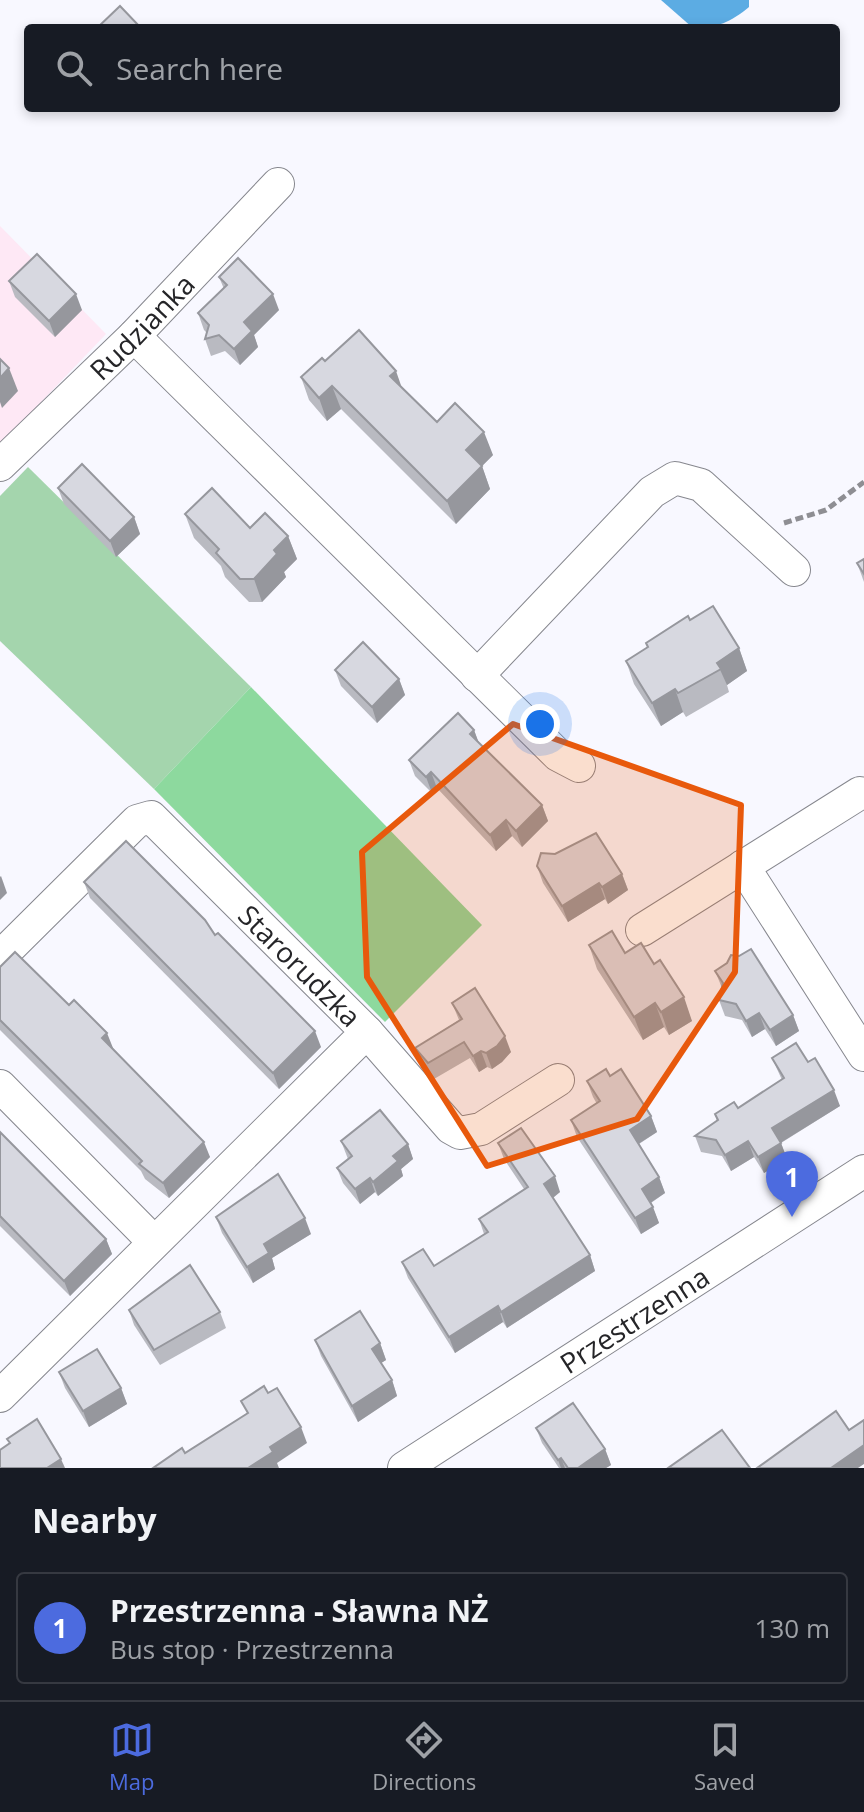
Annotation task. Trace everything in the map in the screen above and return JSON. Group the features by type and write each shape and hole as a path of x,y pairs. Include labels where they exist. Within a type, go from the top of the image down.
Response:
{"street":[{"name":"Rudzianka","path":"0,465 134,336 278,184"},
{"path":"134,336 558,755 579,766"},
{"path":"477,676 663,484 675,478 701,485 794,570"},
{"path":"642,930 860,793"},
{"name":"Starorudzka","path":"0,957 137,821 151,817 367,1032 0,1396"},
{"path":"743,866 864,1055"},
{"path":"367,1032 451,1128 460,1133 481,1129 558,1080"},
{"path":"0,1086 154,1242"},
{"name":"Przestrzenna","path":"404,1468 443,1458 864,1171"}],"path":[{"path":"743,523 806,519 851,495 864,482"}],"highlighted area":[{"path":"513,724 741,805 735,972 637,1119 487,1166 367,977 362,852"}],"shaded area":[{"path":"0,226 106,334 1,444 0,443"}],"green space":[{"path":"28,467 251,687 154,789 0,641 0,496"},
{"path":"251,687 482,925 385,1022 154,789"}],"water":[{"path":"661,0 749,0 749,7 723,23 688,24"}],"building":[{"path":"120,6 137,24 101,24"},
{"path":"37,254 76,294 49,321 9,281"},
{"path":"238,258 273,294 244,322 252,331 234,349 219,335 205,339 209,325 198,313 227,285 219,277"},
{"path":"359,330 396,371 390,376 437,422 455,403 484,432 466,450 482,466 447,501 332,386 319,398 301,377 322,358 325,361"},
{"path":"0,359 9,368 0,378"},
{"path":"82,464 134,517 110,541 58,488"},
{"path":"212,488 250,528 265,513 288,536 274,550 277,554 254,579 240,579 216,553 219,549 185,514"},
{"path":"864,559 864,574 857,563"},
{"path":"713,606 739,648 717,663 721,669 678,693 675,689 652,703 626,661 648,647 646,643 688,616 690,620"},
{"path":"363,642 399,679 372,707 335,670"},
{"path":"458,713 474,730 470,734 542,805 516,831 506,820 490,835 431,772 426,777 409,760"},
{"path":"596,833 622,874 602,887 599,883 562,906 537,866 541,853 555,854"},
{"path":"126,841 205,920 215,935 218,933 315,1031 273,1073 84,882"},
{"path":"612,931 625,953 641,943 654,964 660,960 684,997 661,1012 655,1003 634,1017 589,945"},
{"path":"751,949 793,1015 770,1030 759,1013 746,1021 736,1004 719,1000 723,983 715,971 727,963 731,955 739,956"},
{"path":"15,952 69,1005 74,1000 107,1033 102,1038 204,1142 163,1183 139,1164 142,1161 0,1020 0,967"},
{"path":"475,988 505,1036 486,1053 481,1051 473,1056 464,1042 428,1063 415,1048 462,1019 452,1003"},
{"path":"796,1043 808,1062 815,1058 834,1090 772,1128 781,1143 758,1157 748,1141 725,1155 716,1140 695,1136 718,1120 715,1114 734,1102 738,1108 784,1078 772,1058"},
{"path":"606,1069 610,1076 621,1069 651,1116 630,1130 659,1177 642,1189 653,1207 635,1218 571,1120 600,1101 587,1081"},
{"path":"380,1110 408,1144 393,1156 398,1161 373,1182 370,1178 355,1189 337,1168 352,1156 341,1141"},
{"path":"521,1128 555,1176 544,1184 590,1255 501,1312 498,1306 449,1337 402,1262 423,1249 434,1266 488,1232 479,1219 528,1187 498,1143"},
{"path":"0,1132 106,1239 64,1281 0,1216"},
{"path":"278,1174 305,1218 264,1244 269,1253 247,1267 216,1217"},
{"path":"190,1265 220,1312 154,1350 129,1310"},
{"path":"360,1311 380,1343 372,1349 392,1380 352,1406 315,1340"},
{"path":"97,1349 121,1388 83,1411 59,1372"},
{"path":"264,1386 268,1393 277,1388 301,1427 270,1447 273,1452 248,1468 153,1468 182,1448 185,1453 248,1413 241,1401"},
{"path":"573,1403 605,1449 578,1468 568,1468 561,1458 558,1460 536,1428"},
{"path":"836,1411 849,1430 864,1420 864,1445 831,1468 757,1468"},
{"path":"37,1419 61,1459 47,1468 0,1468 0,1450 10,1443 7,1439"},
{"path":"722,1430 750,1468 668,1468"}],"place":[{"name":"Przestrzenna - Sławna NŻ","path":"792,1217"}]}
